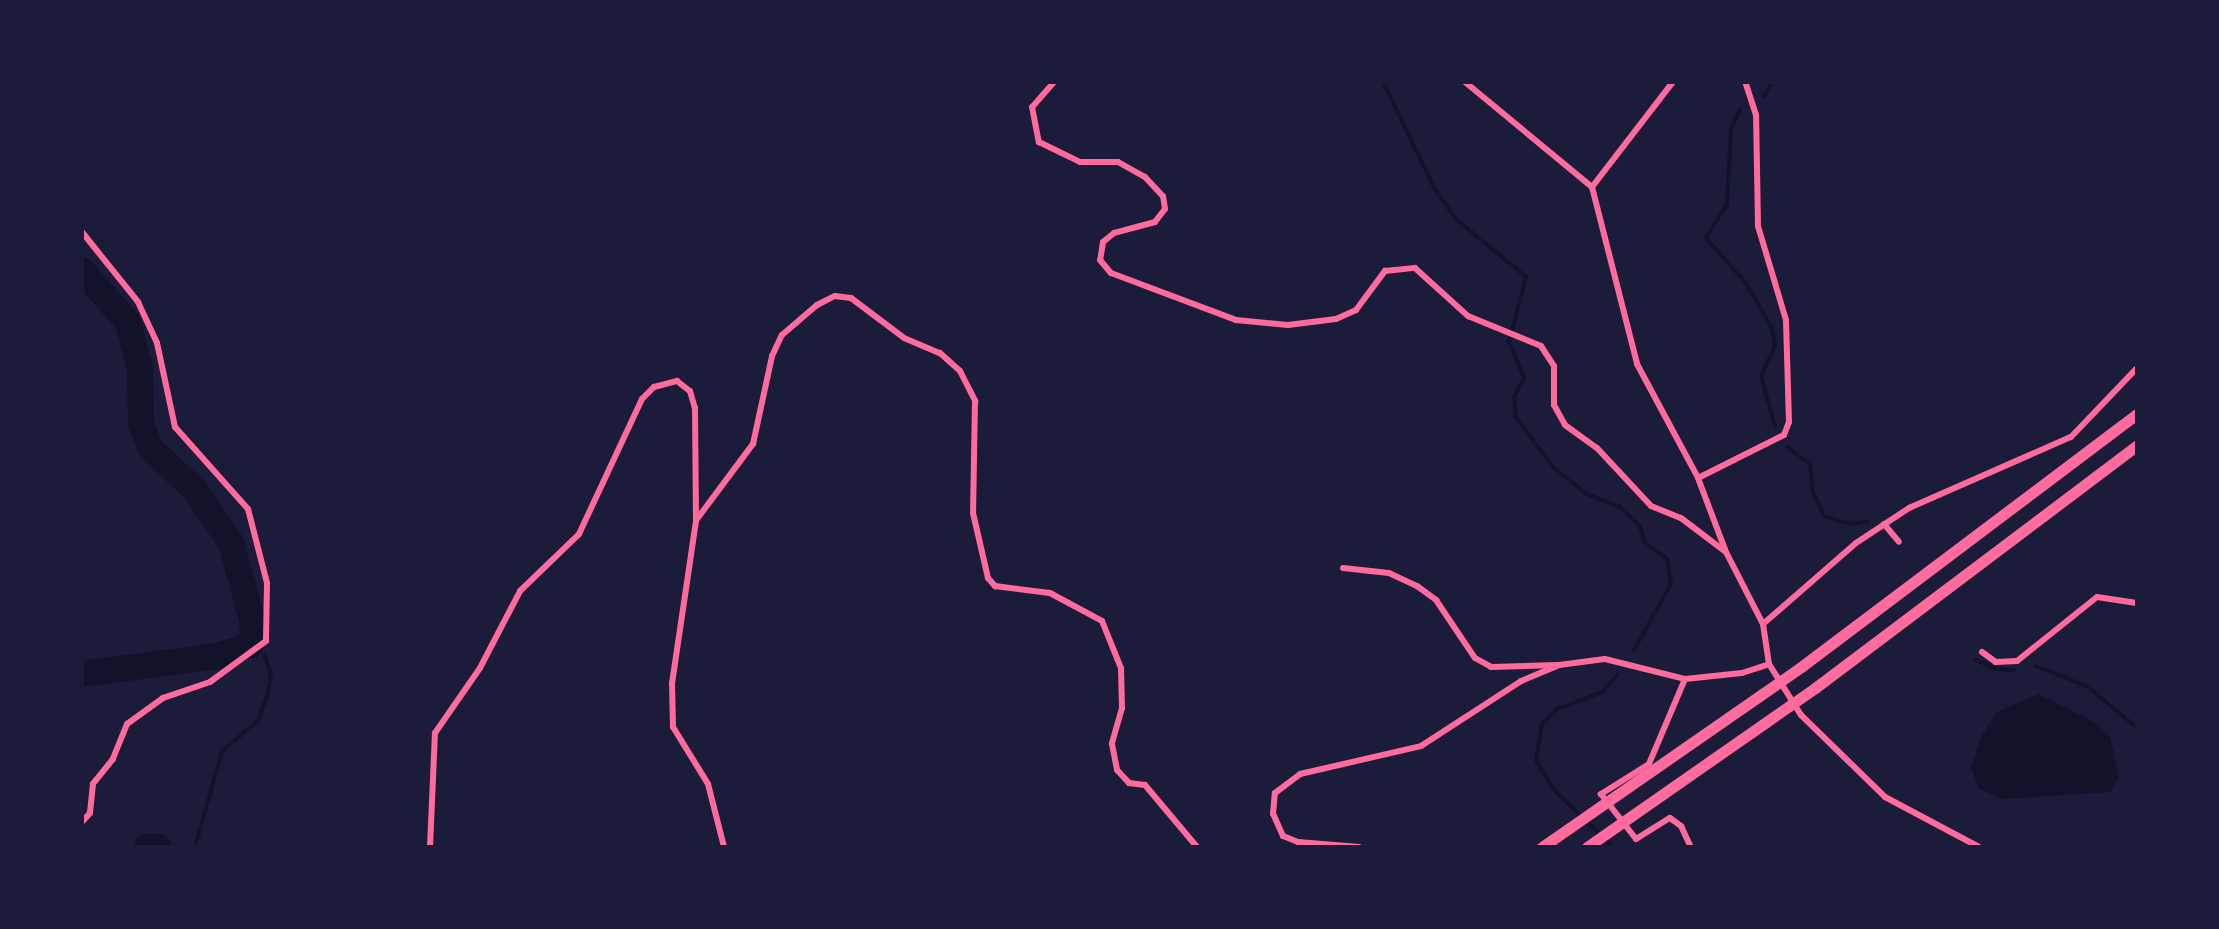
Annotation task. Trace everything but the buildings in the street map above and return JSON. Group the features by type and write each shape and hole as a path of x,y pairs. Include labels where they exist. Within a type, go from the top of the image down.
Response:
{"highway":[{"path":"1542,847 1801,667 2137,414"},
{"path":"1587,847 1815,688 2137,445"}],"street":[{"path":"1054,82 1032,107 1039,142 1080,162 1118,162 1145,177 1163,196 1165,209 1155,222 1114,233 1103,242 1100,260 1111,273 1236,320 1288,325 1336,319 1356,310 1385,271 1415,268 1468,316 1519,334 1541,346 1554,366 1554,405 1565,425 1597,448 1651,506 1681,518 1726,552"},
{"path":"1465,82 1592,187 1637,364 1698,478 1726,552 1763,624 1769,664 1801,715 1885,797 1979,847"},
{"path":"1592,187 1673,82"},
{"path":"1698,478 1784,435 1789,422 1786,320 1758,226 1756,115 1745,82"},
{"path":"82,232 144,315 157,343 175,427 248,509 267,583 266,641 210,682 163,698 127,724 113,759 93,784 90,813 82,822"},
{"path":"696,521 753,444 772,356 782,335 817,305 835,296 851,298 904,338 940,353 960,371 975,401 973,513 988,578 995,586 1050,593 1102,621 1121,668 1122,708 1112,744 1117,770 1129,783 1145,785 1197,847"},
{"path":"1763,624 1884,524 1909,508 2071,437 2137,368"},
{"path":"430,847 435,733 480,668 520,591 579,534 642,399 667,382 684,383 695,408 696,521 672,683 673,727 708,784 724,847"},
{"path":"1884,524 1899,542"},
{"path":"1343,568 1389,573 1417,586 1436,600 1475,658 1491,667 1559,665 1605,659 1685,679 1742,673 1769,664"},
{"path":"1982,652 1996,662 2017,661 2097,597 2137,603"},
{"path":"1359,847 1298,842 1283,836 1273,814 1275,793 1300,774 1421,746 1521,681 1559,665"},
{"path":"1685,679 1649,764 1601,794 1636,839 1670,818 1681,826 1691,847"}],"shaded area":[{"path":"2038,694 2096,723 2110,737 2119,776 2111,792 2002,799 1979,789 1971,767 1982,735 1997,712"}],"waterway":[{"path":"1383,82 1435,189 1456,219 1526,277 1509,342 1524,378 1514,397 1516,417 1553,467 1587,494 1619,506 1640,526 1644,542 1667,559 1671,584 1634,650"},
{"path":"1764,96 1772,82"},
{"path":"1740,109 1731,129 1727,204 1706,238 1746,283 1772,328 1775,346 1761,376 1775,426"},
{"path":"82,270 128,323 140,368 141,424 150,448 195,490 231,543 253,623 251,645 218,656 82,674"},
{"path":"1787,447 1810,464 1813,492 1824,516 1850,524 1868,521"},
{"path":"195,847 222,751 258,721 268,694 271,673 264,655"},
{"path":"1976,660 1996,669 2014,670"},
{"path":"2036,666 2088,687 2137,728"},
{"path":"1613,847 1553,789 1536,759 1542,724 1557,709 1602,692 1618,674"},
{"path":"147,847 159,847"}]}
